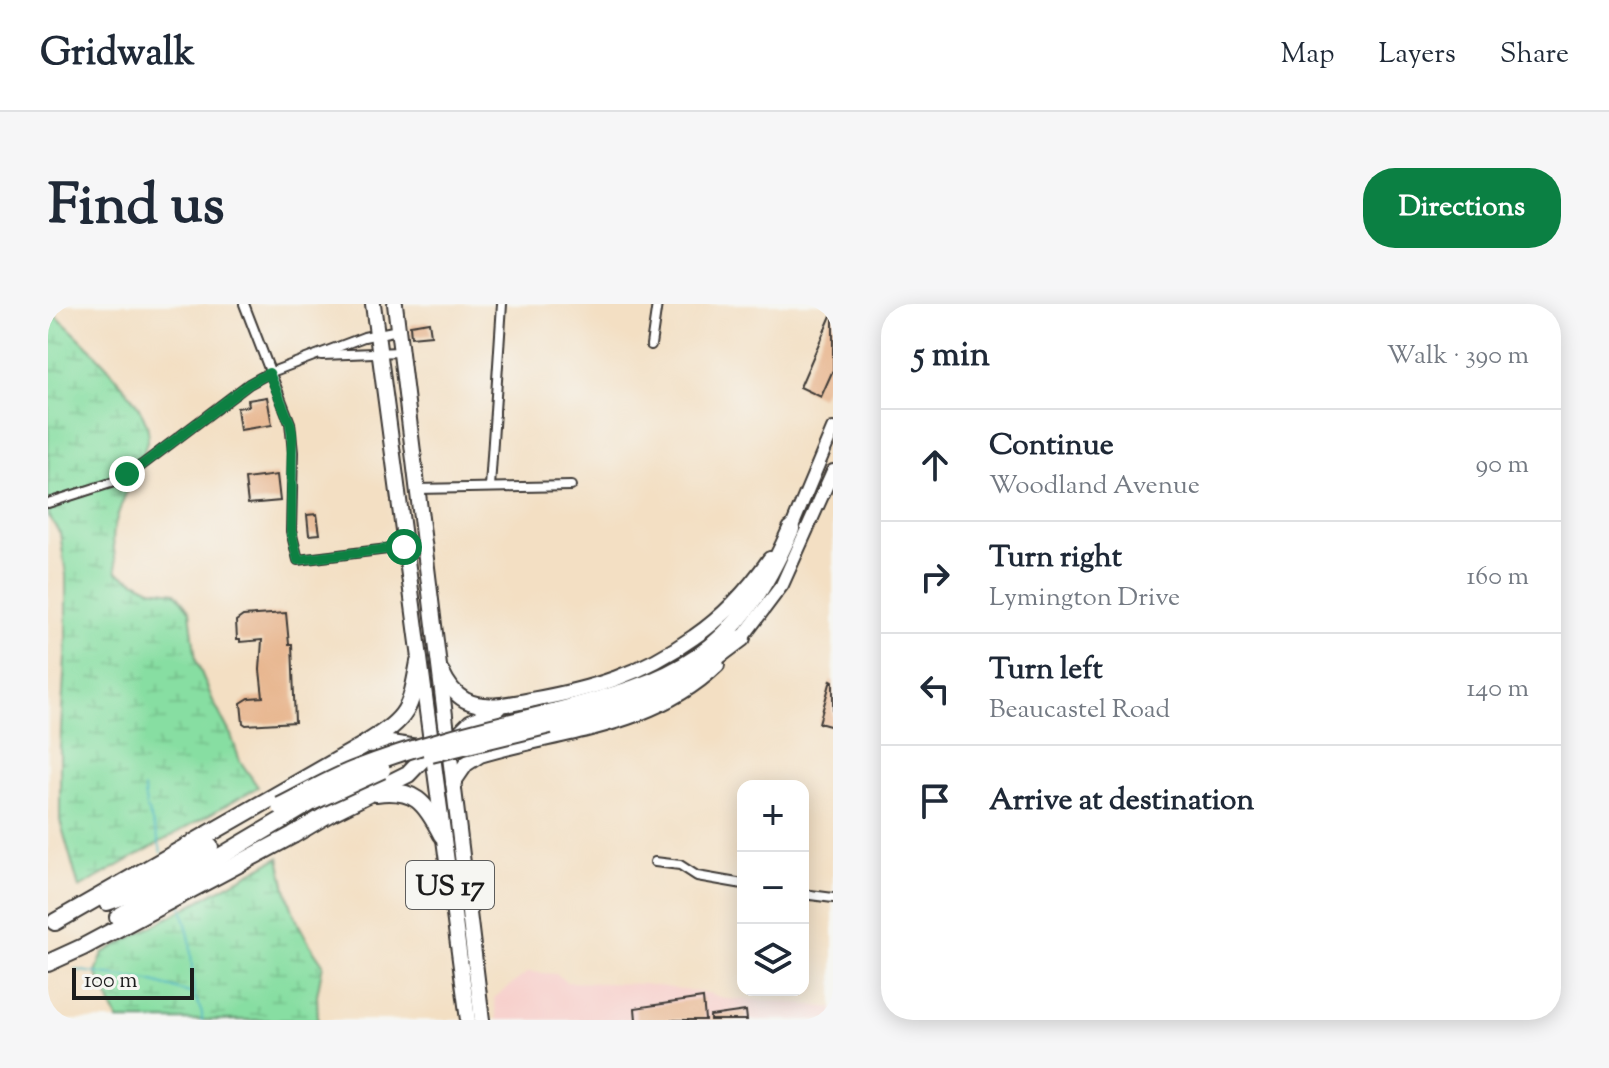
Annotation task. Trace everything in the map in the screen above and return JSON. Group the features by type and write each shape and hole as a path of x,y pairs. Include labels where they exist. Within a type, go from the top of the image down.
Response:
{"highway":[{"name":"US 17","path":"373,304 468,1020"},
{"name":"US 17","path":"395,304 482,1020"},
{"path":"449,744 470,722 504,705 601,685 669,654 727,612 791,529"},
{"path":"51,924 130,894 284,811 410,759 550,719 673,674 696,660 745,612 777,561 791,529"},
{"path":"550,719 605,712 658,694 691,676 742,638"},
{"path":"453,783 466,764 491,751 598,728 654,708 710,672 742,638"},
{"path":"51,924 388,730 406,714 419,662"},
{"path":"439,666 454,691 467,702 504,705"},
{"path":"366,744 432,749 449,744 491,751"},
{"path":"48,961 83,947 414,770 432,749"},
{"path":"370,794 388,791 412,795 426,807 442,835"},
{"path":"48,961 284,811"}],"main road":[{"path":"791,529 833,429"},
{"path":"742,638 782,585 833,471"}],"street":[{"path":"244,304 290,423 291,531 298,560 404,547"},
{"path":"490,487 502,304"},
{"path":"651,345 657,304"},
{"path":"48,503 114,482 142,465 249,384 269,373 339,346 398,330"},
{"path":"321,355 400,352"},
{"path":"417,489 571,486"},
{"path":"655,862 680,865 697,876 737,883"},
{"path":"809,895 833,898"}],"shaded area":[{"path":"528,972 556,974 566,982 643,984 708,993 726,999 833,1008 833,1020 497,1020 494,998"}],"green space":[{"path":"48,310 109,369 138,407 146,424 148,437 145,449 114,530 117,572 151,589 175,592 190,611 196,660 240,761 258,787 79,888 60,820 66,575 60,533 48,516"},
{"path":"279,857 294,913 323,964 317,995 318,1020 118,1020 96,973 103,953"}],"building":[{"path":"833,311 833,370 821,397 800,387"},
{"path":"429,322 431,335 411,337 410,325"},
{"path":"267,397 272,425 240,430 237,408 249,406 248,400"},
{"path":"277,475 280,501 248,504 245,479"},
{"path":"317,514 320,534 309,535 307,515"},
{"path":"286,613 289,644 292,644 295,722 246,725 243,723 241,703 249,698 263,697 260,670 262,640 240,642 236,621 243,616"},
{"path":"833,681 833,727 819,723"},
{"path":"703,998 705,1020 636,1020 635,1008"},
{"path":"746,1011 747,1020 710,1020 710,1016"}],"waterway":[{"path":"144,789 146,806 161,853"},
{"path":"181,904 190,940 194,995 202,1020"},
{"path":"75,970 150,981 193,994"}],"route":[{"path":"127,474 249,384 269,373 292,434 291,531 298,560 404,547"}]}
